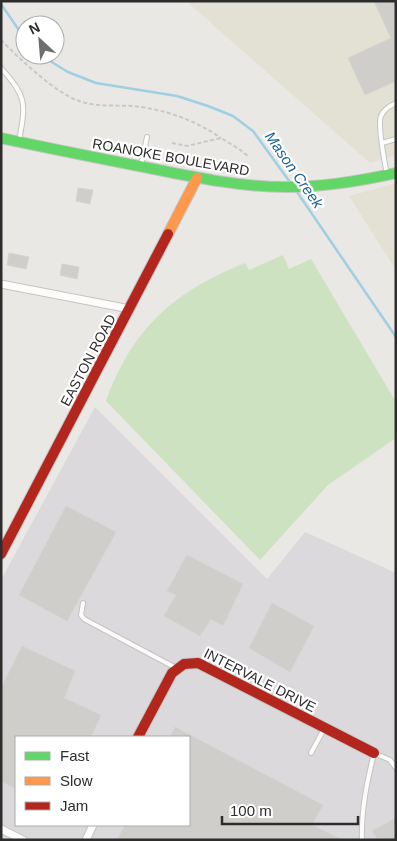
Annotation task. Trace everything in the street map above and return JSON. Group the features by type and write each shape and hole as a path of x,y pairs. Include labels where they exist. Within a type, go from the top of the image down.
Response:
{"street":[{"name":"ROANOKE BOULEVARD","path":"1,138 233,184 288,187 321,185 391,174"},
{"name":"EASTON ROAD","path":"1,554 197,178"},
{"path":"1,284 130,309"},
{"name":"INTERVALE DRIVE","path":"176,668 185,663 198,663 374,753"},
{"path":"139,736 172,672 176,668"},
{"path":"86,840 93,826"},
{"path":"1,829 19,839"}],"lane":[{"path":"1,68 21,93 23,120 19,142"},
{"path":"391,174 382,143 380,117 388,107 396,103"},
{"path":"140,167 146,137"},
{"path":"382,143 396,139"},
{"path":"83,603 81,614 84,620 176,668"},
{"path":"311,754 324,728"},
{"path":"362,840 364,792 374,753 390,760 396,768"}],"path":[{"path":"1,40 55,88 80,102 135,106 174,114 197,124 240,149 248,156"},
{"path":"172,142 187,146 221,138"}],"shaded area":[{"path":"186,1 396,1 396,155 370,163"},
{"path":"396,183 396,270 349,196"},
{"path":"95,407 267,579 305,532 396,573 396,840 1,840 1,580"}],"green space":[{"path":"283,255 289,269 311,259 396,402 396,438 328,485 260,560 106,401 129,353 143,333 176,300 219,274 245,263 249,270"}],"building":[{"path":"374,1 396,1 396,81 365,95 348,58 391,38"},
{"path":"78,188 93,190 90,204 76,201"},
{"path":"9,253 29,257 26,269 7,265"},
{"path":"62,264 79,267 77,279 60,275"},
{"path":"66,506 116,532 67,621 19,595"},
{"path":"187,555 243,584 223,626 211,619 200,636 164,616 176,595 167,591"},
{"path":"272,603 314,626 290,672 249,648"},
{"path":"22,646 75,671 64,698 101,715 91,736 15,736 15,788 1,781 1,688"},
{"path":"175,727 323,805 312,825 343,840 117,840 124,826 190,826 190,736 170,736"},
{"path":"396,818 396,840 378,840 372,831"}],"waterway":[{"name":"Mason Creek","path":"1,4 15,24"},
{"name":"Mason Creek","path":"56,65 68,72 96,83 177,96 233,116 253,131 292,185"},
{"name":"Mason Creek","path":"295,189 396,337"}],"traffic: fast":[{"path":"1,138 187,176 253,185 286,187 328,185 396,173"}],"traffic: slow":[{"path":"168,234 197,178"}],"traffic: jam":[{"path":"1,554 168,234"},
{"path":"139,736 172,673 184,664 198,663 374,753"}]}
